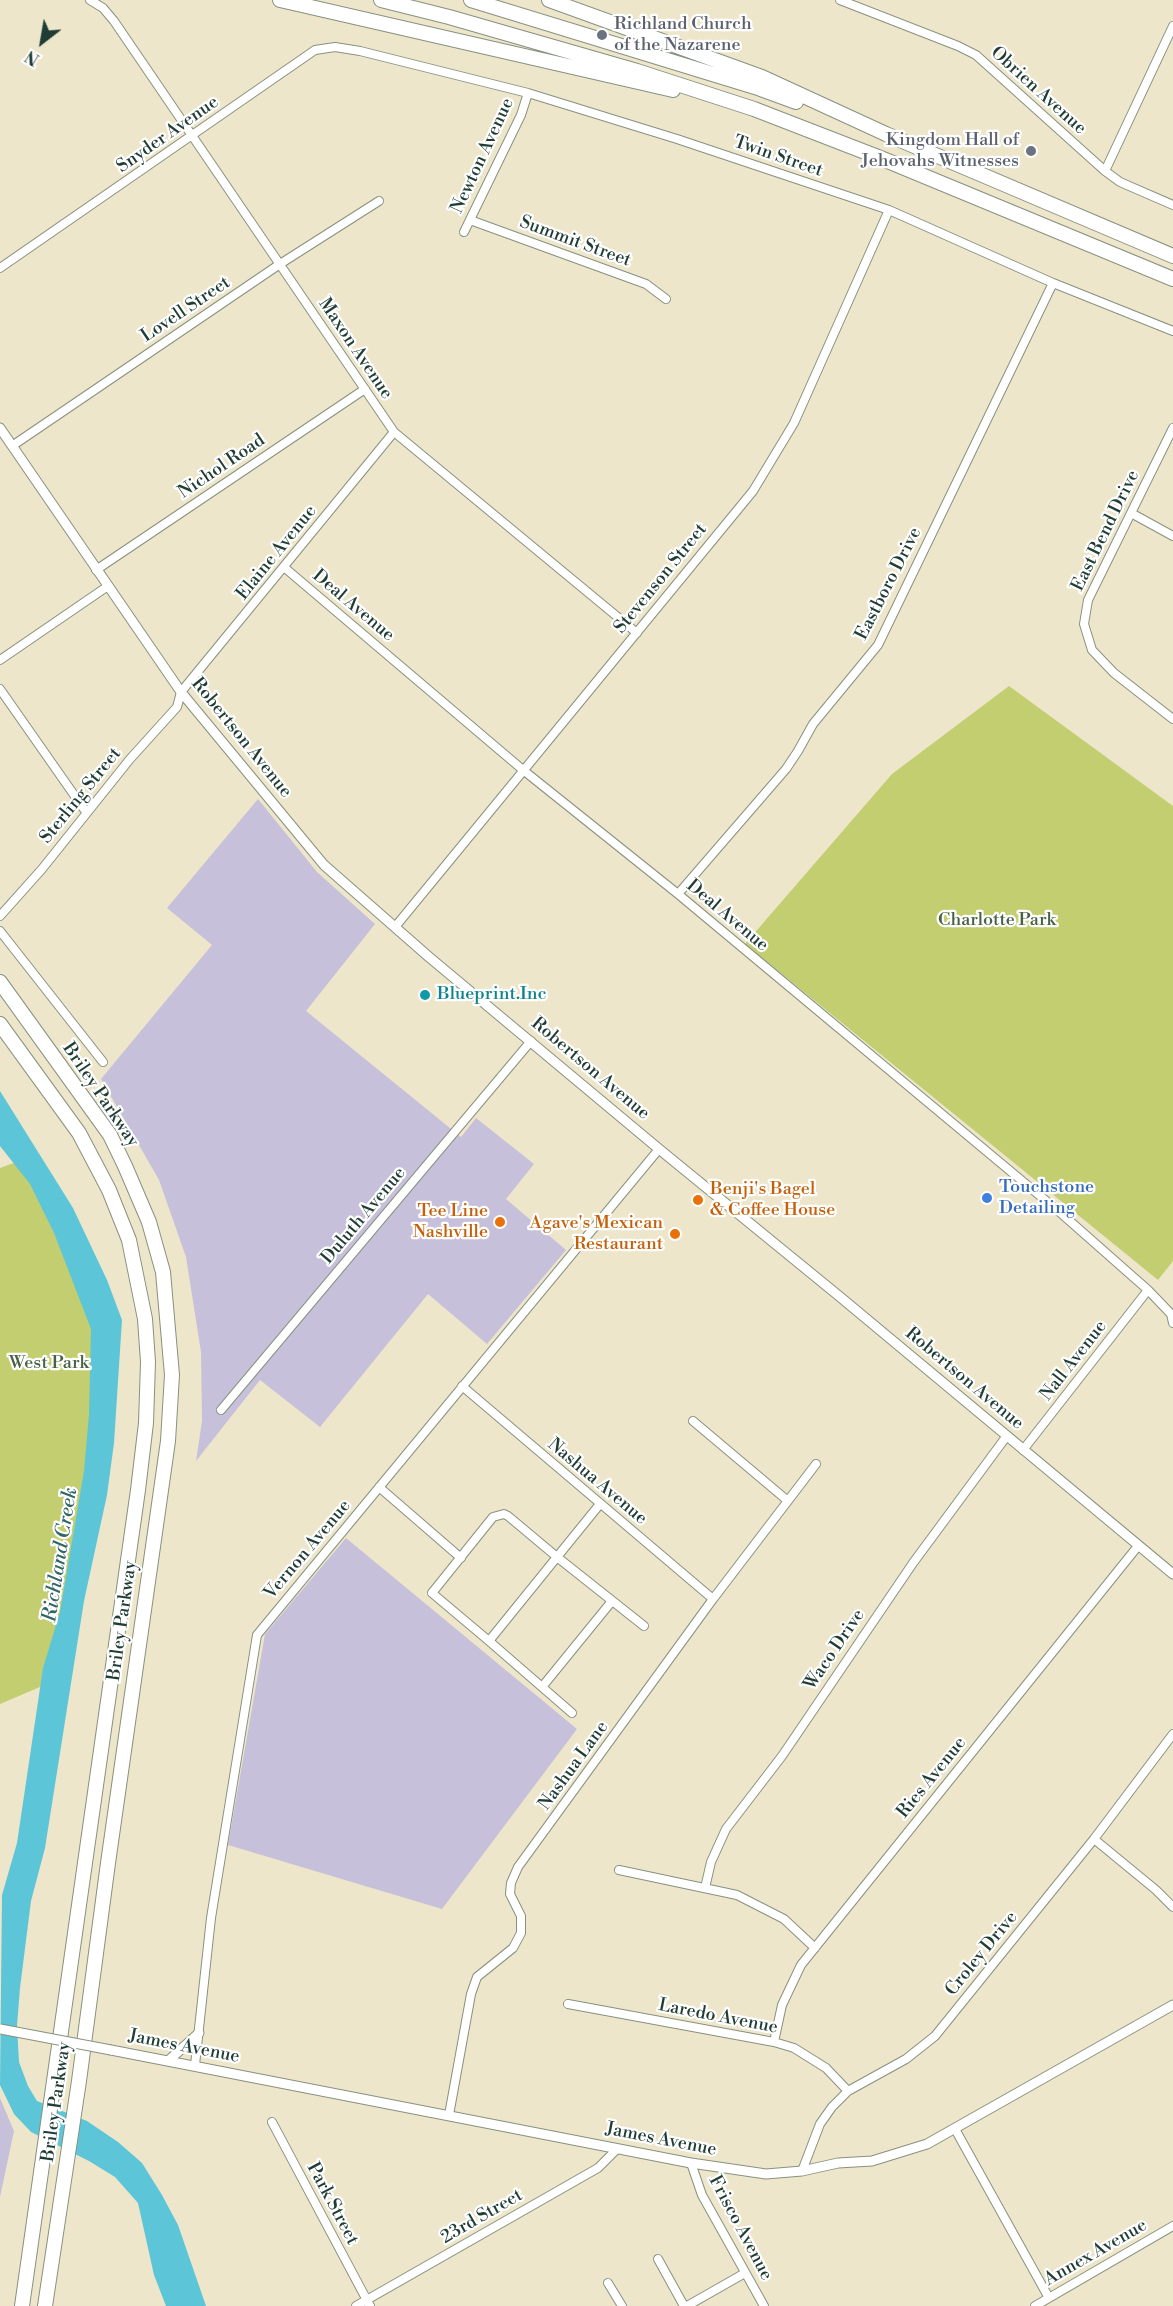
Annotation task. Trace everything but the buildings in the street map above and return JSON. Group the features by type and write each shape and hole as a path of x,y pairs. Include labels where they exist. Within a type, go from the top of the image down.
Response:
{"highway":[{"path":"280,0 613,78 733,102"},
{"path":"381,0 449,16 733,102 878,157 1173,279"},
{"path":"471,0 755,87 886,134"},
{"path":"549,0 762,77 886,134 1173,256"},
{"name":"Briley Parkway","path":"0,982 110,1135 125,1166 149,1222 164,1272 172,1375 168,1441 109,1852 79,2081 45,2306"},
{"name":"Briley Parkway","path":"0,1024 79,1133 109,1191 129,1240 145,1319 148,1362 146,1423 138,1490 22,2306"}],"street":[{"name":"Maxon Avenue","path":"90,0 103,8 114,21 394,432 637,633"},
{"name":"Obrien Avenue","path":"840,0 976,55 1105,171 1120,182 1173,205"},
{"path":"863,9 867,0"},
{"path":"1105,171 1173,26"},
{"name":"Snyder Avenue","path":"0,268 315,50 335,47 360,51"},
{"name":"Twin Street","path":"360,51 528,93 677,139 889,210 1053,283 1173,331"},
{"name":"Newton Avenue","path":"464,232 520,115 528,93"},
{"name":"Lovell Street","path":"12,446 280,264 379,201"},
{"name":"Stevenson Street","path":"395,927 753,491 794,423 889,210"},
{"name":"Summit Street","path":"470,220 646,284 666,299"},
{"name":"Eastboro Drive","path":"678,894 786,769 813,724 878,645 1053,283"},
{"name":"Nichol Road","path":"96,570 365,389"},
{"name":"Robertson Avenue","path":"0,428 181,692 324,866 659,1149 1173,1574"},
{"name":"East Bend Drive","path":"1173,428 1088,600 1084,624 1092,650 1114,673 1173,719"},
{"name":"Elaine Avenue","path":"181,692 285,568 394,432"},
{"path":"1131,513 1173,536"},
{"name":"Deal Avenue","path":"285,568 523,770 678,894 1063,1215 1148,1290 1171,1314 1173,1323"},
{"path":"0,660 108,586"},
{"path":"0,689 86,812"},
{"name":"Sterling Street","path":"0,916 177,707 181,692"},
{"path":"0,932 103,1062"},
{"name":"Duluth Avenue","path":"221,1410 531,1041"},
{"name":"Vernon Avenue","path":"195,2066 211,1918 257,1635 659,1149"},
{"name":"Nall Avenue","path":"1023,1450 1148,1290"},
{"name":"Nashua Avenue","path":"462,1386 713,1599"},
{"path":"693,1421 788,1501"},
{"name":"Waco Drive","path":"705,1888 711,1862 726,1829 782,1756 913,1563 1006,1437"},
{"name":"Nashua Lane","path":"449,2115 471,1994 477,1977 513,1948 521,1933 521,1916 510,1894 511,1883 518,1867 713,1599 816,1464"},
{"path":"379,1487 461,1558"},
{"path":"489,1641 600,1504"},
{"path":"572,1713 432,1593 494,1517 504,1514 644,1626"},
{"name":"Ries Avenue","path":"774,2042 782,2005 801,1965 1138,1545"},
{"path":"542,1687 612,1601"},
{"name":"Croley Drive","path":"802,2171 820,2124 832,2106 848,2091 906,2059 935,2036 1094,1839 1173,1734"},
{"path":"1094,1839 1173,1907"},
{"path":"619,1870 736,1895 784,1919 815,1948"},
{"name":"Laredo Avenue","path":"568,2004 774,2042 794,2048 826,2068 848,2091"},
{"name":"James Avenue","path":"0,2029 617,2149 766,2174 802,2171 838,2163 872,2161 927,2144 1173,2005"},
{"path":"168,2061 199,2033"},
{"name":"Park Street","path":"272,2122 368,2303"},
{"path":"955,2129 1048,2298"},
{"name":"23rd Street","path":"356,2306 368,2303 598,2168 617,2149"},
{"name":"Frisco Avenue","path":"691,2163 702,2196 764,2306"},
{"name":"Annex Avenue","path":"1035,2306 1173,2226"},
{"path":"658,2259 685,2306 745,2273"},
{"path":"608,2283 622,2306"}],"shaded area":[{"path":"258,799 317,872 375,924 306,1011 461,1137 476,1118 534,1164 506,1199 566,1250 487,1344 428,1294 320,1427 260,1380 196,1461 202,1421 201,1352 186,1257 159,1180 101,1079 212,945 167,908"},
{"path":"346,1538 577,1729 442,1909 228,1845 265,1634"},
{"path":"0,2098 14,2131 0,2197"}],"green space":[{"name":"Charlotte Park","path":"1009,686 1173,806 1173,1261 1158,1280 745,944 892,774"},
{"name":"West Park","path":"22,1160 100,1337 95,1460 47,1684 0,1704 0,1168"}],"water":[{"path":"0,1091 73,1208 107,1280 122,1320 114,1443 107,1495 84,1601 45,1848 31,1901 17,2026 19,2062 28,2086 37,2101 87,2121 118,2142 142,2163 178,2225 206,2306 166,2306 154,2275 138,2203 115,2177 89,2161 31,2132 14,2114 0,2085 2,1895 17,1843 43,1668 60,1612 84,1471 89,1415 91,1329 54,1233 30,1184 0,1146"}],"place":[{"name":"Richland Church of the Nazarene","path":"602,35"},
{"name":"Kingdom Hall of Jehovahs Witnesses","path":"1031,151"},
{"name":"Blueprint.Inc","path":"425,995"},
{"name":"Touchstone Detailing","path":"987,1198"},
{"name":"Benji's Bagel & Coffee House","path":"698,1200"},
{"name":"Tee Line Nashville","path":"500,1222"},
{"name":"Agave's Mexican Restaurant","path":"675,1234"}],"water label":[{"name":"Richland Creek","path":"61,1555"}]}
